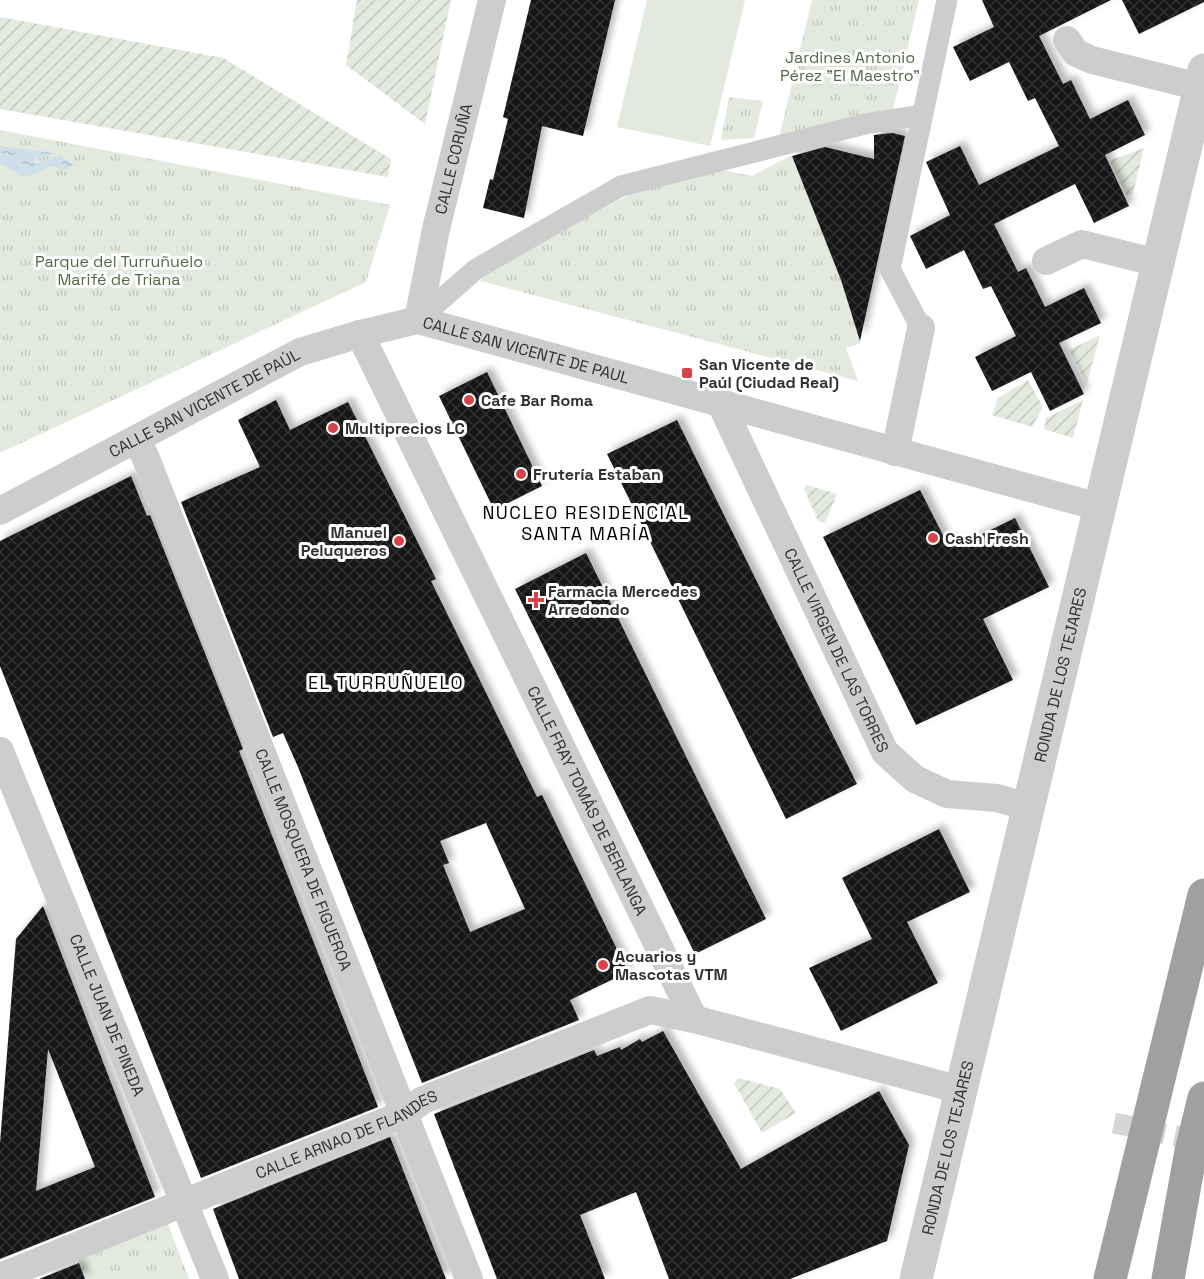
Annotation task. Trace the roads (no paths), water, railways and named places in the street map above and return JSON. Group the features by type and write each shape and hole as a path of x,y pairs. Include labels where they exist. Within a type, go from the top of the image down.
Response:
{"highway":[{"path":"1110,1279 1204,895"},
{"path":"1168,1279 1191,1152 1204,1098"}],"street":[{"name":"CALLE CORUÑA","path":"418,320 436,229 492,0"},
{"path":"895,452 921,328 890,269 947,0"},
{"path":"1067,40 1076,53 1092,60 1202,79"},
{"name":"RONDA DE LOS TEJARES","path":"916,1279 1202,79"},
{"name":"CALLE SAN VICENTE DE PAUL","path":"418,320 476,269 621,186 865,124 921,115"},
{"path":"1046,261 1082,244 1158,262"},
{"name":"CALLE SAN VICENTE DE PAUL","path":"418,320 1099,507"},
{"name":"CALLE SAN VICENTE DE PAÚL","path":"0,511 300,352 418,320"},
{"name":"CALLE FRAY TOMÁS DE BERLANGA","path":"360,334 694,1019"},
{"name":"CALLE VIRGEN DE LAS TORRES","path":"721,404 885,752 915,779 947,794 997,798 1028,807"},
{"name":"CALLE MOSQUERA DE FIGUEROA","path":"136,440 145,456 469,1279"},
{"name":"CALLE JUAN DE PINEDA","path":"0,751 215,1279"},
{"name":"CALLE ARNAO DE FLANDES","path":"0,1277 404,1114 423,1100 650,1010 694,1019"},
{"path":"694,1019 961,1090"}],"water":[{"path":"0,146 54,153 33,160 35,164 60,155 73,165 65,170 51,166 32,175 20,174 0,164"}],"tunnel":[{"path":"1114,1123 1204,1142"}],"place":[{"name":"San Vicente de Paúl (Ciudad Real)","path":"687,373"},
{"name":"Cafe Bar Roma","path":"469,400"},
{"name":"Multiprecios LC","path":"333,428"},
{"name":"Frutería Estaban","path":"521,474"},
{"name":"Cash Fresh","path":"933,538"},
{"name":"Manuel Peluqueros","path":"399,541"},
{"name":"Farmacia Mercedes Arredondo","path":"536,600"},
{"name":"Acuarios y Mascotas VTM","path":"603,965"}],"district":[{"name":"NUCLEO RESIDENCIAL SANTA MARÍA","path":"586,523"},
{"name":"EL TURRUÑUELO","path":"386,683"}],"park label":[{"name":"Jardines Antonio Pérez \"El Maestro\"","path":"850,66"},
{"name":"Parque del Turruñuelo Marifé de Triana","path":"119,270"}]}
